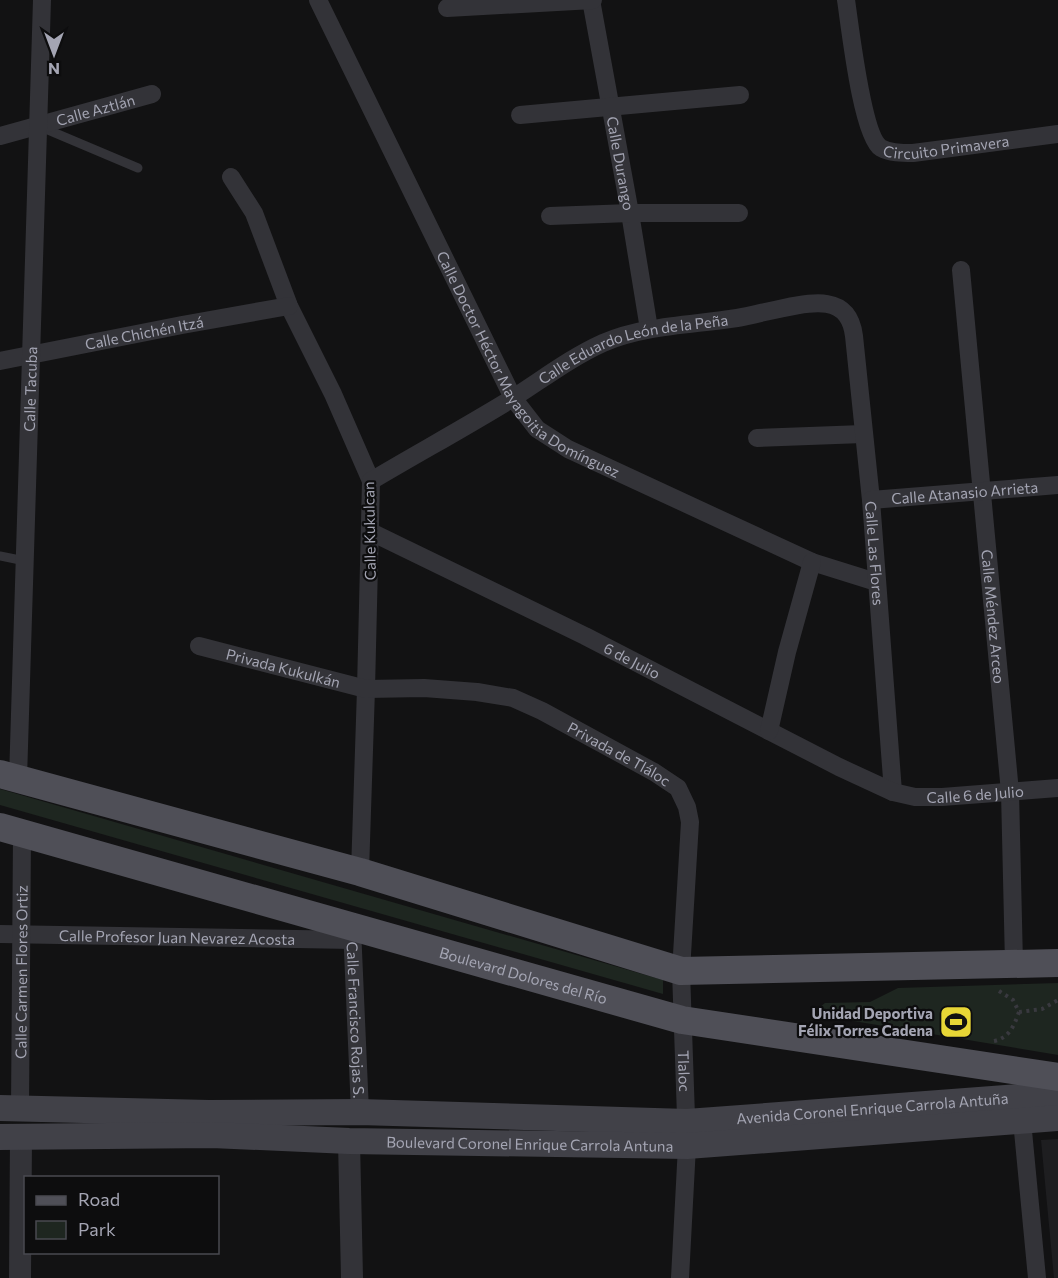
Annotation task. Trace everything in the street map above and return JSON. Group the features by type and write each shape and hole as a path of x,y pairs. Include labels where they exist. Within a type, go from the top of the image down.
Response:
{"main road":[{"path":"9,776 360,872 681,971 1058,963"},
{"name":"Boulevard Dolores del Río","path":"11,831 352,933 682,1020 1058,1077"},
{"name":"Avenida Coronel Enrique Carrola Antuña","path":"687,1134 1020,1108 1058,1094"},
{"name":"Boulevard Coronel Enrique Carrola Antuna","path":"10,1108 209,1113 360,1112 687,1134"},
{"path":"1020,1108 1058,1118"},
{"name":"Boulevard Coronel Enrique Carrola Antuna","path":"10,1137 212,1135 349,1141 687,1134"}],"street":[{"name":"Calle Tacuba","path":"9,776 25,561 42,0"},
{"name":"Calle Doctor Héctor Mayagoitia Domínguez","path":"318,0 513,398 537,429 568,449 812,562 876,582"},
{"path":"447,8 592,0"},
{"name":"Calle Durango","path":"592,0 649,329"},
{"name":"Circuito Primavera","path":"846,0 865,117 872,138 880,147 894,152 913,153 1058,134"},
{"name":"Calle Aztlán","path":"0,136 152,94"},
{"path":"520,115 740,95"},
{"name":"Calle Kukulcan","path":"231,177 254,213 289,306 333,394 371,481 360,872"},
{"path":"550,216 739,213"},
{"name":"Calle Méndez Arceo","path":"961,270 1010,792 1014,964"},
{"name":"Calle Eduardo León de la Peña","path":"371,481 513,398 567,361 605,342 649,329 738,318 808,305 835,306 849,316"},
{"name":"Calle Chichén Itzá","path":"0,361 289,306"},
{"name":"Calle Las Flores","path":"849,316 853,325 871,500 893,792"},
{"path":"757,438 863,434"},
{"name":"Calle Atanasio Arrieta","path":"871,500 1058,485"},
{"name":"6 de Julio","path":"371,532 585,636 839,767 893,792"},
{"path":"769,731 786,652 812,562"},
{"name":"Privada Kukulkán","path":"199,646 366,689"},
{"name":"Privada de Tláloc","path":"366,689 424,688 477,692 513,698 654,771 678,788 687,807 690,822 681,971 682,1020"},
{"name":"Calle 6 de Julio","path":"893,792 915,797 1058,788"},
{"name":"Calle Carmen Flores Ortiz","path":"10,1108 22,934 11,831"},
{"name":"Calle Profesor Juan Nevarez Acosta","path":"0,934 352,933"},
{"name":"Calle Francisco Rojas S.","path":"352,933 360,1112"},
{"name":"Tlaloc","path":"680,1278 687,1134 682,1020"},
{"path":"1020,1108 1037,1278"},
{"path":"10,1137 20,1278"},
{"path":"349,1141 352,1278"}],"lane":[{"name":"Calle Aztlán","path":"38,126 138,168"},
{"path":"0,556 25,561"}],"path":[{"path":"985,964 985,989 1001,991 1013,1000 1019,1012 1014,1027 1002,1039 988,1042 986,1066"},
{"path":"1019,1012 1042,1009 1058,1000"}],"shaded area":[{"path":"1058,1139 1058,1278 1054,1278 1041,1140"}],"green space":[{"path":"0,789 663,980 663,994 0,805"},
{"name":"Unidad Deportiva Félix Torres Cadena","path":"1058,983 1058,1055 823,1016 820,1007 825,1003 870,1002 898,988"}],"place":[{"name":"Unidad Deportiva Félix Torres Cadena","path":"956,1022"}]}
